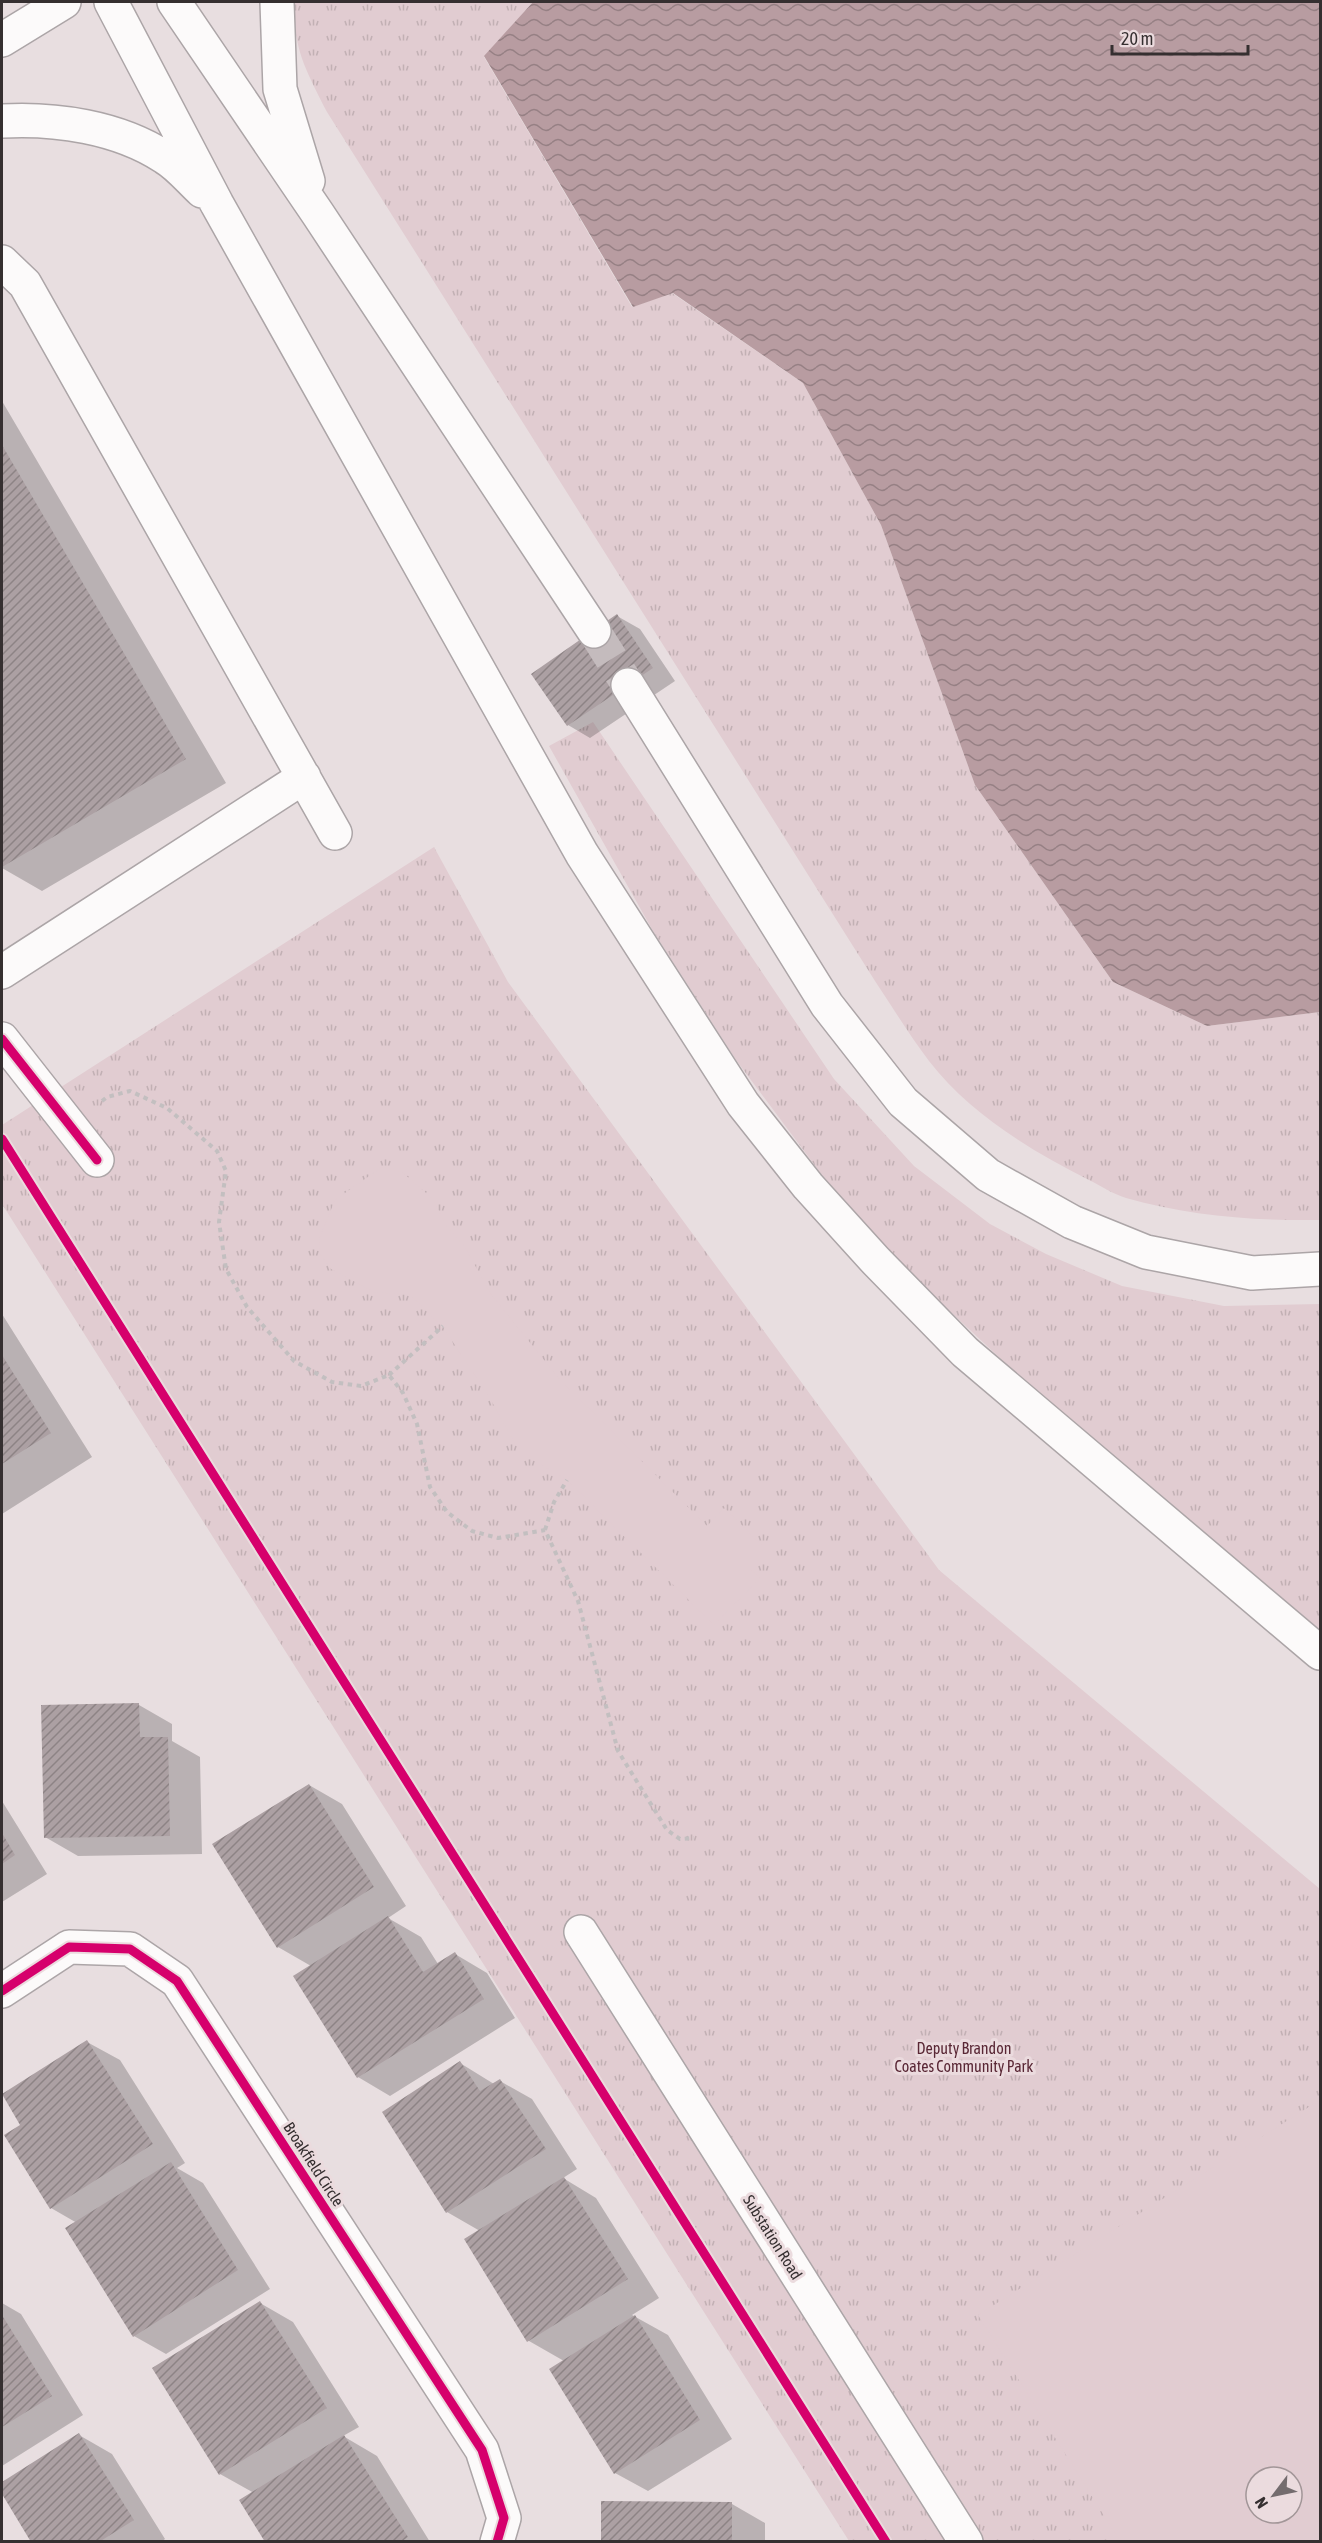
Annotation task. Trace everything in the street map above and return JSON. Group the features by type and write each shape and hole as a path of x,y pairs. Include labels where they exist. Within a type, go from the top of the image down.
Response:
{"main road":[{"path":"2,40 64,2"},
{"path":"111,2 218,204 582,854 743,1104 831,1211 876,1261 965,1352 1320,1653"},
{"path":"174,2 318,214 594,631"},
{"path":"277,2 280,89 318,214"},
{"path":"2,121 60,123 117,134 165,157 218,204"},
{"path":"2,262 25,284 335,833"},
{"path":"628,685 827,1005 903,1102 988,1175 1072,1222 1146,1252 1252,1273 1320,1269"},
{"path":"2,972 304,777"},
{"path":"2,1039 97,1160"},
{"name":"Substation Road","path":"581,1932 966,2541"},
{"name":"Broakfield Circle","path":"2,1991 69,1947 130,1949 177,1981 482,2451 504,2518 497,2541"}],"path":[{"path":"69,1125 107,1096 130,1091 166,1108 217,1151 226,1171 219,1222 226,1269 248,1306 294,1361 332,1382 362,1386 389,1375 443,1326"},
{"path":"389,1375 403,1392 417,1424 430,1487 447,1512 472,1531 498,1538 545,1530"},
{"path":"567,1480 554,1502 545,1530 578,1601 618,1751 667,1830 680,1839 694,1838"}],"green space":[{"path":"295,2 533,2 484,57 632,307 672,293 803,383 881,525 975,785 1113,982 1207,1026 1320,1012 1320,1220 1271,1220 1222,1216 1174,1209 1121,1196 1045,1156 1002,1129 963,1097 929,1061 875,981 327,112 302,59 296,33"},
{"path":"593,722 834,1079 914,1166 990,1224 1046,1254 1122,1286 1224,1306 1320,1304 1320,1631 1017,1374 908,1272 822,1175 736,1060 653,931 549,746"},
{"name":"Deputy Brandon Coates Community Park","path":"434,847 508,982 939,1570 1320,1889 1320,2541 849,2541 2,1204 2,1125"},
{"path":"382,1167 402,1172 433,1199 445,1224 465,1247 490,1293 560,1380 707,1526 724,1508 766,1549 748,1567 760,1578 714,1625 567,1480 540,1464 515,1444 491,1400 443,1327 410,1295 374,1292 331,1269 320,1254 319,1239 335,1200"},
{"path":"1320,2100 1320,2541 1120,2541 978,2315"}],"water":[{"path":"533,2 1320,2 1320,1012 1207,1026 1113,982 975,785 881,525 803,383 673,293 633,307 484,56"}],"building":[{"path":"2,445 186,759 2,867"},
{"path":"617,614 653,668 567,726 531,674"},
{"path":"2,1355 51,1433 2,1464"},
{"path":"139,1703 140,1737 168,1737 170,1836 44,1838 41,1705"},
{"path":"309,1784 374,1887 277,1948 212,1844"},
{"path":"2,1833 15,1855 2,1864"},
{"path":"388,1916 423,1972 455,1952 484,1999 357,2078 293,1976"},
{"path":"87,2040 153,2144 50,2209 4,2135 20,2125 2,2094"},
{"path":"460,2061 480,2091 500,2079 546,2149 446,2213 382,2112"},
{"path":"171,2162 238,2270 133,2337 65,2228"},
{"path":"564,2177 628,2279 527,2342 464,2239"},
{"path":"260,2301 327,2408 219,2475 152,2368"},
{"path":"2,2315 52,2396 2,2427"},
{"path":"635,2315 700,2420 614,2474 549,2369"},
{"path":"79,2433 134,2520 99,2542 31,2542 2,2494 2,2482"},
{"path":"344,2435 408,2537 401,2542 265,2542 239,2500"},
{"path":"601,2501 732,2502 732,2542 601,2542"}],"tunnel":[{"path":"594,631 628,685"}],"cycle path":[{"path":"2,1039 97,1160"},
{"path":"2,1139 886,2542"},
{"path":"2,1991 69,1947 130,1949 177,1981 482,2450 504,2518 497,2542"}]}
